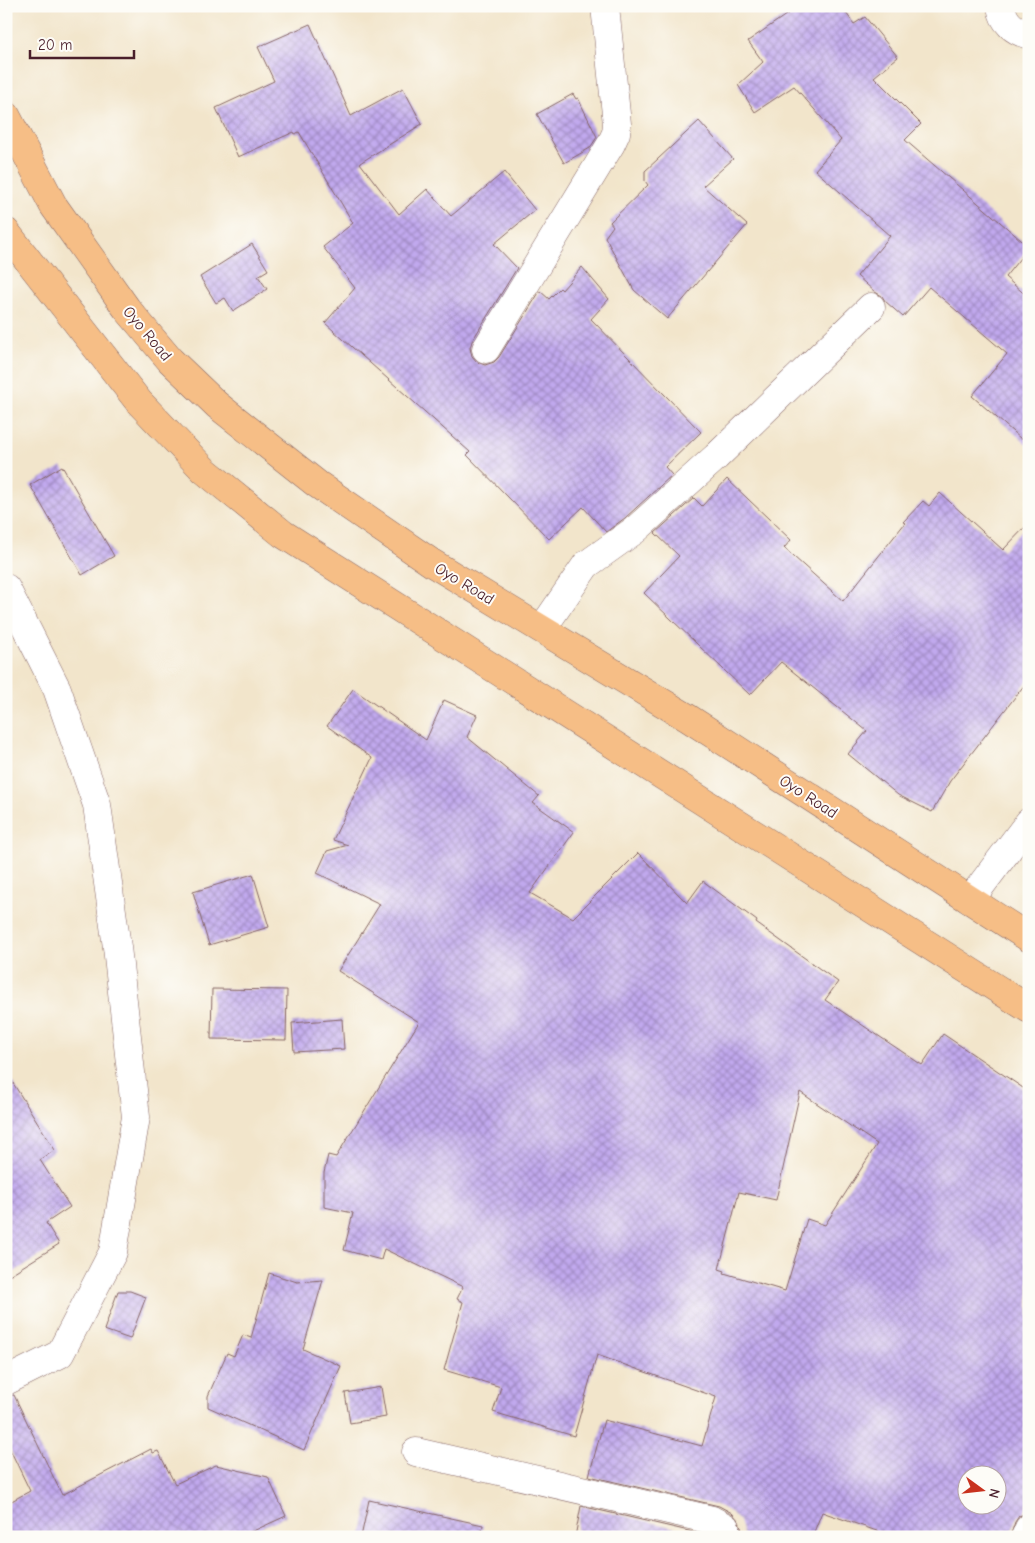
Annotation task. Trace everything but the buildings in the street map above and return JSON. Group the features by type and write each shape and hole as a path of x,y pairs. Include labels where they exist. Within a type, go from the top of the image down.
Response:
{"main road":[{"name":"Oyo Road","path":"6,115 53,206 126,308 177,366 218,405 317,484 432,563 688,718 1029,938"},
{"path":"7,234 139,402 204,470 282,534 1029,1009"}],"street":[{"path":"486,349 616,133 605,6"},
{"path":"1001,6 1002,15 1008,23 1015,30 1029,36"},
{"path":"542,629 586,565 635,530 716,458 871,307"},
{"path":"6,588 57,689 97,805 117,947 136,1117 113,1252 60,1354 6,1381"},
{"path":"970,900 1029,822"},
{"path":"416,1452 712,1520 725,1528 729,1537"},
{"path":"1025,1537 1029,1528"}]}
